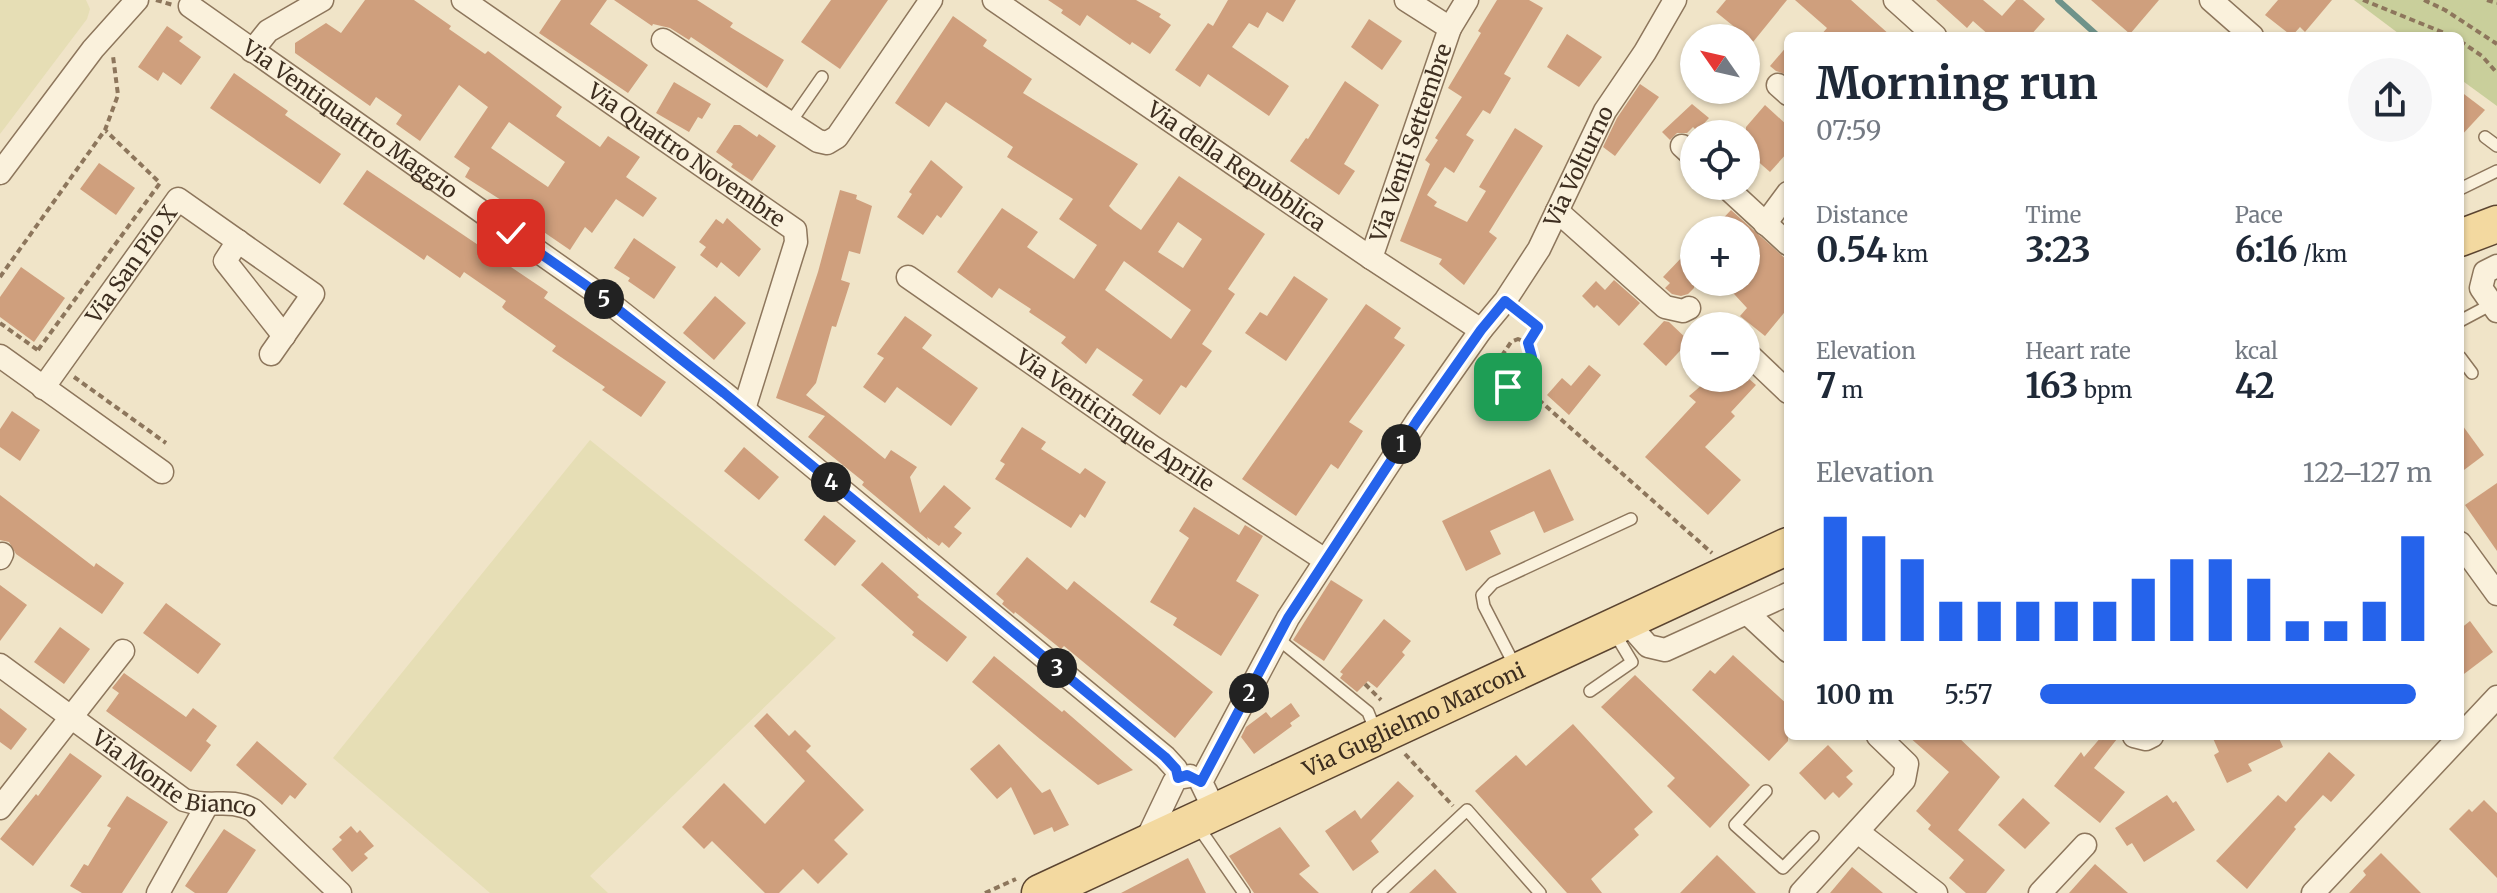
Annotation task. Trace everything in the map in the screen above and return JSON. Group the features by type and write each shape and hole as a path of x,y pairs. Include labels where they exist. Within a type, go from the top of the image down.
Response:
{"main road":[{"path":"2464,236 2497,224"},
{"name":"Via Guglielmo Marconi","path":"1032,884 1145,844 1192,798 1518,672 1784,548"}],"street":[{"path":"0,173 93,49 137,0"},
{"path":"252,51 268,31 322,0"},
{"name":"Via Quattro Novembre","path":"463,0 795,230 796,242 744,409"},
{"path":"663,40 818,141 827,143 837,137 931,0"},
{"name":"Via della Repubblica","path":"994,0 1481,330"},
{"name":"Via Venti Settembre","path":"1406,0 1450,28"},
{"name":"Via Venti Settembre","path":"1371,258 1450,28 1467,0"},
{"name":"Via Volturno","path":"1192,798 1277,638 1325,560 1539,249 1605,111 1675,0"},
{"path":"1895,0 1931,32"},
{"path":"2211,0 2247,32"},
{"name":"Via Ventiquattro Maggio","path":"190,6 597,293 744,409 1165,757 1176,769 1192,798"},
{"path":"1765,224 1784,198"},
{"name":"Via San Pio X","path":"43,388 178,199 238,241 313,294 277,345 225,261 238,241"},
{"path":"1740,200 1784,241"},
{"path":"1557,211 1665,307 1683,311 1689,308"},
{"path":"2495,308 2481,288 2485,272 2497,266"},
{"name":"Via Venticinque Aprile","path":"908,277 1154,448 1325,560"},
{"path":"0,356 162,472"},
{"path":"1760,365 1784,388"},
{"path":"2464,549 2497,594"},
{"path":"1619,625 1648,646 1665,650 1784,596"},
{"path":"1747,613 1784,647"},
{"path":"0,808 123,651"},
{"name":"Via Monte Bianco","path":"0,665 184,800 207,805 238,802 253,810 340,893"},
{"path":"2464,732 2497,697"},
{"path":"1801,893 1904,780 1907,764 1882,740"},
{"path":"2313,893 2457,740"},
{"path":"158,893 207,805"},
{"path":"1858,832 1936,893"},
{"path":"2040,893 2085,845"}],"lane":[{"path":"790,123 822,77"},
{"path":"2485,137 2497,146"},
{"path":"2464,187 2497,171"},
{"path":"2464,320 2495,308"},
{"path":"2464,362 2472,373"},
{"path":"1518,672 1484,606 1482,595 1485,590 1493,583 1631,519"},
{"path":"1590,691 1632,662 1619,625"},
{"path":"1277,638 1383,722"},
{"path":"1766,791 1735,825 1783,868 1813,837"},
{"path":"1192,798 1244,893"},
{"path":"1378,893 1467,810 1540,893"}],"path":[{"path":"2363,0 2442,32"},
{"path":"2424,0 2497,44"},
{"path":"2487,0 2497,3"},
{"path":"2464,44 2482,56 2497,73"},
{"path":"0,277 105,130 118,95 112,50"},
{"path":"38,350 160,183 105,130"},
{"path":"1505,301 1538,327 1528,343 1532,357 1513,384 1508,387 1497,385 1491,372 1511,342 1518,339 1528,343"},
{"path":"0,323 51,359"},
{"path":"65,370 166,443"},
{"path":"1513,384 1530,392 1732,572"},
{"path":"1365,684 1383,722 1404,753 1453,806"},
{"path":"985,893 1032,884"}],"shaded area":[{"path":"0,0 86,0 90,9 87,19 0,134"},
{"path":"590,440 836,638 590,876 608,893 490,893 333,758"}],"green space":[{"path":"2354,0 2497,0 2497,106 2464,82 2464,32 2397,32"}],"building":[{"path":"365,0 414,0 451,26 449,29 485,54 488,51 562,107 556,116 600,147 608,136 640,157 626,177 657,198 643,217 616,199 592,233 585,227 570,250 532,224 534,221 465,177 470,168 454,157 488,107 459,85 420,141 396,124 402,115 376,97 370,106 295,53 295,43 326,23 341,33","holes":["509,122 565,162 548,187 491,148"]},
{"path":"561,0 607,0 590,24 648,65 628,93 539,33"},
{"path":"614,0 697,0 733,23 730,27 784,60 767,88 691,37 689,40 670,28 652,26"},
{"path":"831,0 888,0 840,69 801,42"},
{"path":"1048,0 1136,0 1161,14 1159,17 1171,25 1150,54 1132,42 1130,45 1087,15 1080,26"},
{"path":"1228,0 1296,0 1283,22 1267,12 1258,28 1249,23 1232,47 1289,86 1269,116 1208,74 1200,87 1175,70 1208,23 1213,26"},
{"path":"1497,0 1529,0 1543,8 1504,74 1511,78 1490,114 1483,110 1466,135 1474,140 1454,173 1445,167 1427,195 1437,202 1434,206 1467,222 1486,191 1479,187 1515,128 1543,146 1489,232 1497,238 1464,285 1439,264 1442,259 1400,241 1430,164 1425,160 1438,140 1435,138 1462,97 1448,88"},
{"path":"1726,0 1787,0 1760,33 1760,24 1731,24 1716,12"},
{"path":"1795,0 1851,0 1887,32 1824,32 1827,28"},
{"path":"1936,0 1983,0 2002,16 2016,0 2023,0 2045,19 2034,32 1985,32 1973,21 1967,28"},
{"path":"2091,0 2159,0 2132,32 2128,32"},
{"path":"2278,0 2332,0 2305,32 2300,27 2296,32 2287,32 2265,15"},
{"path":"953,16 987,40 983,46 1032,79 1023,93 1138,164 1109,206 1141,230 1179,176 1265,234 1228,289 1235,294 1202,344 1212,351 1186,388 1181,385 1160,415 1132,395 1143,380 1097,348 1086,364 1061,343 1066,337 1029,312 1031,309 999,288 992,298 957,272 1002,208 1038,232 1027,247 1074,279 1097,245 1059,219 1073,199 1007,157 1013,147 946,102 929,127 895,103","holes":["1178,222 1202,239 1183,268 1158,252","1124,261 1191,310 1171,339 1105,290"]},
{"path":"1369,19 1402,41 1382,70 1351,47"},
{"path":"167,26 183,37 179,41 201,57 181,85 163,72 158,81 138,67"},
{"path":"1567,34 1602,57 1579,87 1547,67"},
{"path":"1784,50 1784,74 1770,66"},
{"path":"234,73 288,111 285,115 341,154 320,184 210,108"},
{"path":"1345,81 1379,105 1344,164 1355,171 1339,195 1290,161"},
{"path":"674,82 711,104 689,132 656,113"},
{"path":"1640,84 1659,97 1615,156 1603,147 1617,118"},
{"path":"2464,94 2485,110 2464,133"},
{"path":"1692,104 1709,118 1680,120 1680,133 1670,140 1662,132"},
{"path":"1765,105 1784,122 1784,156 1770,172 1760,163 1760,120 1752,120"},
{"path":"734,125 740,125 757,137 759,134 776,146 752,181 716,152"},
{"path":"931,160 963,187 941,218 937,215 923,235 897,217 912,194 909,192"},
{"path":"99,163 135,188 116,215 80,189"},
{"path":"367,170 548,292 544,298 666,382 641,417 602,390 605,387 552,351 556,346 502,307 506,301 464,272 460,278 427,255 424,260 343,204"},
{"path":"840,190 857,195 856,199 872,206 860,254 849,251 841,280 850,283 836,327 832,326 816,383 806,395 885,459 891,450 917,467 910,477 920,513 944,485 971,508 954,527 962,533 949,548 942,542 939,546 927,537 928,540 808,437 825,416 776,398 818,272"},
{"path":"727,218 761,249 739,277 721,262 717,268 700,255 706,247 699,242 716,219 723,224"},
{"path":"1760,236 1784,257 1784,313 1765,336 1760,332 1760,312 1744,312 1747,308 1736,296 1760,296"},
{"path":"634,238 676,267 654,299 614,268"},
{"path":"1680,259 1680,296 1665,288 1670,283 1663,277"},
{"path":"21,267 65,298 34,342 0,317 0,297"},
{"path":"1294,276 1328,299 1286,361 1245,333 1260,312 1267,316"},
{"path":"1614,280 1640,303 1619,326 1597,305 1594,308 1582,296 1596,281 1605,290"},
{"path":"715,296 746,323 714,360 683,333"},
{"path":"1366,304 1401,328 1394,338 1405,345 1349,422 1363,431 1338,469 1331,464 1296,516 1242,479"},
{"path":"905,316 932,335 922,348 978,388 951,426 897,387 885,403 863,387 884,358 877,354"},
{"path":"1664,321 1680,332 1680,351 1666,366 1643,344"},
{"path":"1589,365 1601,375 1569,415 1547,395 1562,378 1571,386"},
{"path":"1694,392 1750,392 1731,412 1735,416 1705,447 1741,480 1708,515 1645,457 1696,402 1689,396"},
{"path":"12,411 40,430 20,461 0,447 0,429"},
{"path":"1022,427 1046,442 1041,449 1080,474 1085,468 1106,482 1085,518 1080,514 1071,528 995,479 1005,464 1000,461"},
{"path":"2464,428 2484,455 2464,470"},
{"path":"744,447 779,477 759,500 724,471"},
{"path":"1550,469 1574,520 1544,533 1534,511 1490,531 1501,554 1466,571 1442,521"},
{"path":"2497,483 2497,551 2465,505"},
{"path":"0,495 94,567 96,563 124,583 102,614 16,554 9,542 0,540"},
{"path":"1194,507 1239,535 1245,525 1263,536 1236,581 1259,595 1221,656 1173,625 1177,618 1150,602 1189,538 1179,531"},
{"path":"824,515 856,541 835,566 804,540"},
{"path":"1027,557 1067,590 1074,581 1213,692 1175,738 1064,646 1061,649 1002,604 1004,601 996,594"},
{"path":"882,562 919,595 917,597 967,637 947,662 912,635 914,632 861,585"},
{"path":"1331,580 1363,600 1324,661 1293,640"},
{"path":"0,585 27,605 0,641"},
{"path":"166,603 221,644 198,674 143,633"},
{"path":"1384,619 1411,641 1402,652 1405,655 1377,688 1368,681 1357,692 1340,678 1343,674 1340,672"},
{"path":"2470,621 2493,652 2464,674 2464,626"},
{"path":"60,627 90,649 64,684 34,662"},
{"path":"1733,655 1784,701 1784,740 1788,741 1769,761 1692,690 1710,670 1715,674"},
{"path":"994,656 1062,712 1064,710 1133,770 1098,785 1040,739 972,682"},
{"path":"124,673 186,717 193,708 217,726 206,741 211,745 191,772 106,711 119,693 112,688"},
{"path":"1635,675 1750,785 1710,828 1667,786 1675,778 1601,707"},
{"path":"1291,703 1300,716 1290,723 1292,726 1254,754 1241,737 1246,727 1266,712 1271,718"},
{"path":"0,708 27,729 11,750 0,742"},
{"path":"767,713 789,736 795,730 811,746 806,751 864,810 834,840 848,854 818,884 803,869 779,893 765,893 712,841 704,849 682,827 724,783 765,824 805,781 754,726"},
{"path":"1573,724 1653,812 1634,829 1639,835 1591,879 1602,893 1567,893 1475,791 1516,755 1526,766"},
{"path":"1913,740 1961,740 2000,777 1958,830 2005,870 1986,893 1966,893 1949,878 1964,860 1928,829 1931,825 1916,811 1949,772"},
{"path":"2099,740 2116,740 2094,768 2125,792 2100,823 2054,786 2081,752 2084,757"},
{"path":"2214,740 2280,740 2283,747 2248,764 2252,771 2227,783 2214,755 2219,752"},
{"path":"257,741 307,784 295,799 290,795 282,805 236,765"},
{"path":"999,744 1042,793 1050,789 1069,825 1054,832 1052,827 1034,835 1011,787 997,799 970,769"},
{"path":"1828,745 1853,771 1846,777 1853,784 1839,798 1833,792 1825,800 1799,773"},
{"path":"2329,752 2355,775 2331,802 2323,795 2294,827 2296,829 2247,889 2216,861 2278,795 2286,802"},
{"path":"70,753 102,776 33,866 0,839"},
{"path":"1398,781 1414,796 1371,841 1379,852 1353,871 1325,831 1355,810 1361,819"},
{"path":"2167,795 2173,803 2176,801 2195,830 2144,862 2132,843 2127,846 2115,828"},
{"path":"127,796 168,822 122,893 82,893 70,886 84,864 88,866 111,828 107,826"},
{"path":"2023,798 2050,823 2025,849 1998,825"},
{"path":"2484,800 2497,813 2497,878 2449,829 2469,809 2472,812"},
{"path":"351,826 357,833 360,830 374,846 364,854 368,858 352,872 332,849"},
{"path":"1280,827 1310,866 1299,874 1319,893 1254,893 1229,856"},
{"path":"224,829 256,850 227,893 195,893 185,886"},
{"path":"2381,853 2421,893 2349,893 2366,875 2363,871"},
{"path":"1717,855 1756,893 1680,893"},
{"path":"1188,858 1206,893 1121,893"},
{"path":"2095,864 2128,893 2069,893"},
{"path":"1852,867 1883,893 1830,893"},
{"path":"1435,869 1457,893 1409,893"}],"waterway":[{"path":"2058,0 2094,32"}],"route":[{"path":"511,233 597,293 724,393 1165,757 1176,769 1178,778 1187,775 1201,782 1288,618 1417,421 1505,301 1538,327 1528,343 1532,357 1512,386 1508,387"}]}
